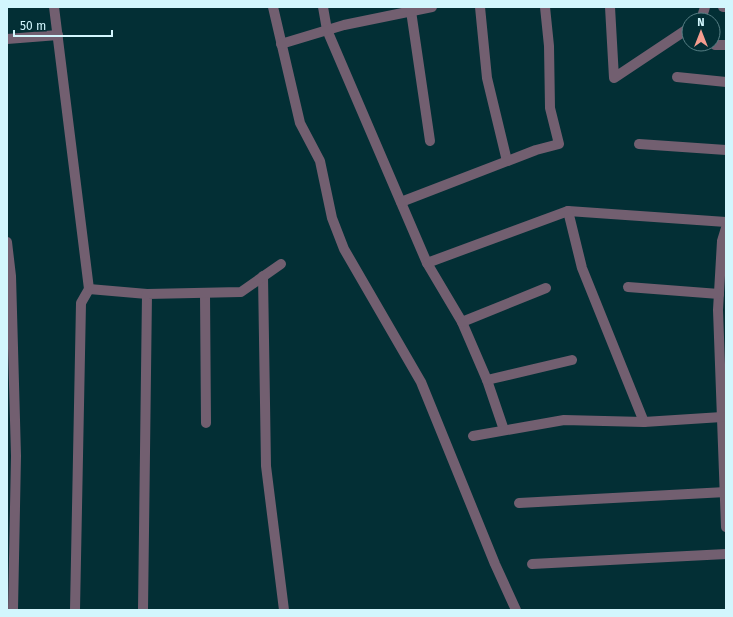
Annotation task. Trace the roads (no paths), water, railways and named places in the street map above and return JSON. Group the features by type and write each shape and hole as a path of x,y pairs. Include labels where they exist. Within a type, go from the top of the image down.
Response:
{"street":[{"path":"54,7 89,289 81,303 75,610"},
{"path":"273,7 300,123 320,161 332,218 344,249 421,382 495,564 516,610"},
{"path":"323,7 327,30 427,262 462,322 487,380 504,430"},
{"path":"282,44 344,25 432,7"},
{"path":"480,7 487,78 507,161"},
{"path":"401,202 507,161 559,144 550,108 549,46 545,7"},
{"path":"610,7 614,78 681,33"},
{"path":"411,11 430,141"},
{"path":"7,39 58,35"},
{"path":"677,77 726,82"},
{"path":"639,144 726,150"},
{"path":"427,262 568,211 726,222"},
{"path":"568,211 582,268 644,422"},
{"path":"726,228 722,241 719,294 722,309 722,417 726,526"},
{"path":"7,242 9,276 13,610"},
{"path":"89,289 147,294 205,294 241,292 282,264"},
{"path":"263,276 266,466 284,610"},
{"path":"628,287 719,294"},
{"path":"462,322 546,288"},
{"path":"143,610 147,294"},
{"path":"205,294 206,423"},
{"path":"487,380 572,360"},
{"path":"473,436 564,420 644,422 722,417"},
{"path":"519,504 725,492"},
{"path":"532,564 726,554"}]}
